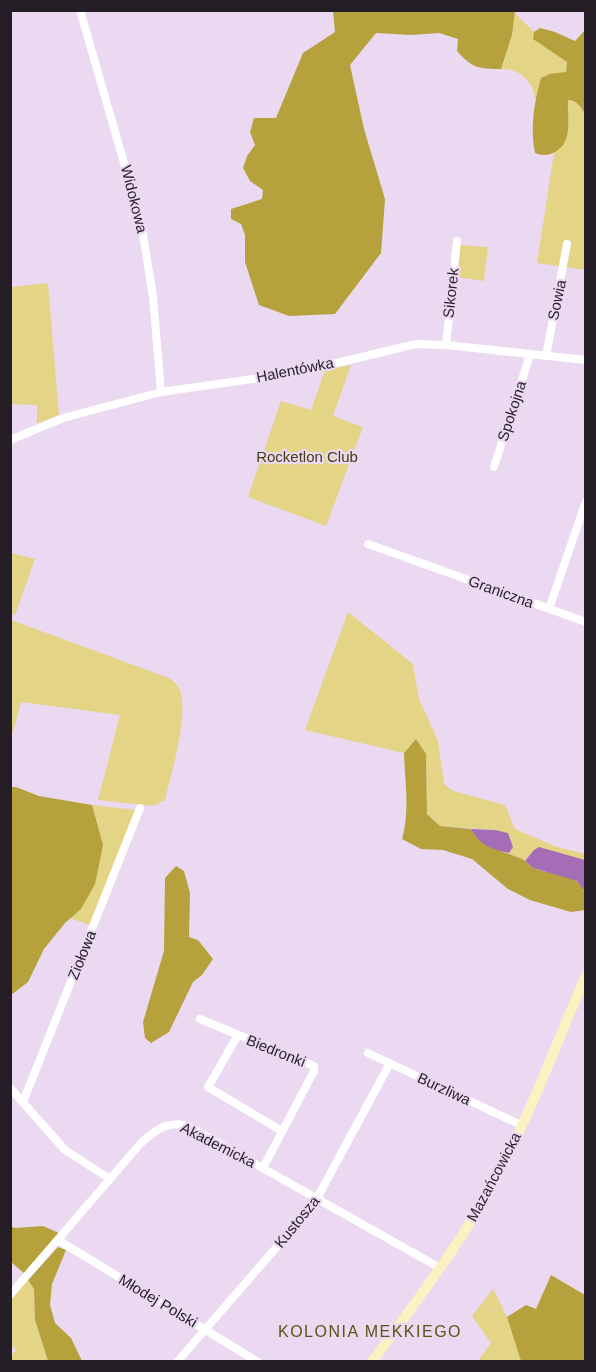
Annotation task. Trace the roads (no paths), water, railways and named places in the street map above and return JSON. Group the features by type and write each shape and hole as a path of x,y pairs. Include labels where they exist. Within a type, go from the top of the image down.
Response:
{"street":[{"name":"Widokowa","path":"80,10 141,222 153,297 161,392"},
{"name":"Sikorek","path":"446,345 457,242"},
{"name":"Sowia","path":"546,356 567,243"},
{"name":"Halentówka","path":"10,440 63,418 161,392 295,373 416,344 446,345 585,360"},
{"name":"Spokojna","path":"494,467 530,355"},
{"path":"549,609 585,501"},
{"name":"Graniczna","path":"368,544 585,622"},
{"name":"Ziołowa","path":"23,1102 140,808"},
{"name":"Mazańcowicka","path":"372,1362 440,1268 486,1196 521,1125 585,975"},
{"name":"Biedronki","path":"200,1019 314,1066 314,1071 263,1168"},
{"path":"238,1035 208,1087 282,1131"},
{"name":"Burzliwa","path":"368,1053 521,1125"},
{"name":"Kustosza","path":"177,1362 318,1198 390,1063"},
{"path":"10,1088 65,1150 110,1179"},
{"name":"Akademicka","path":"10,1295 148,1136 157,1129 174,1123 190,1127 440,1268"},
{"name":"Młodej Polski","path":"58,1240 258,1362"}],"district":[{"name":"KOLONIA MEKKIEGO","path":"370,1331"}],"park label":[{"name":"Rocketlon Club","path":"307,457"}]}
